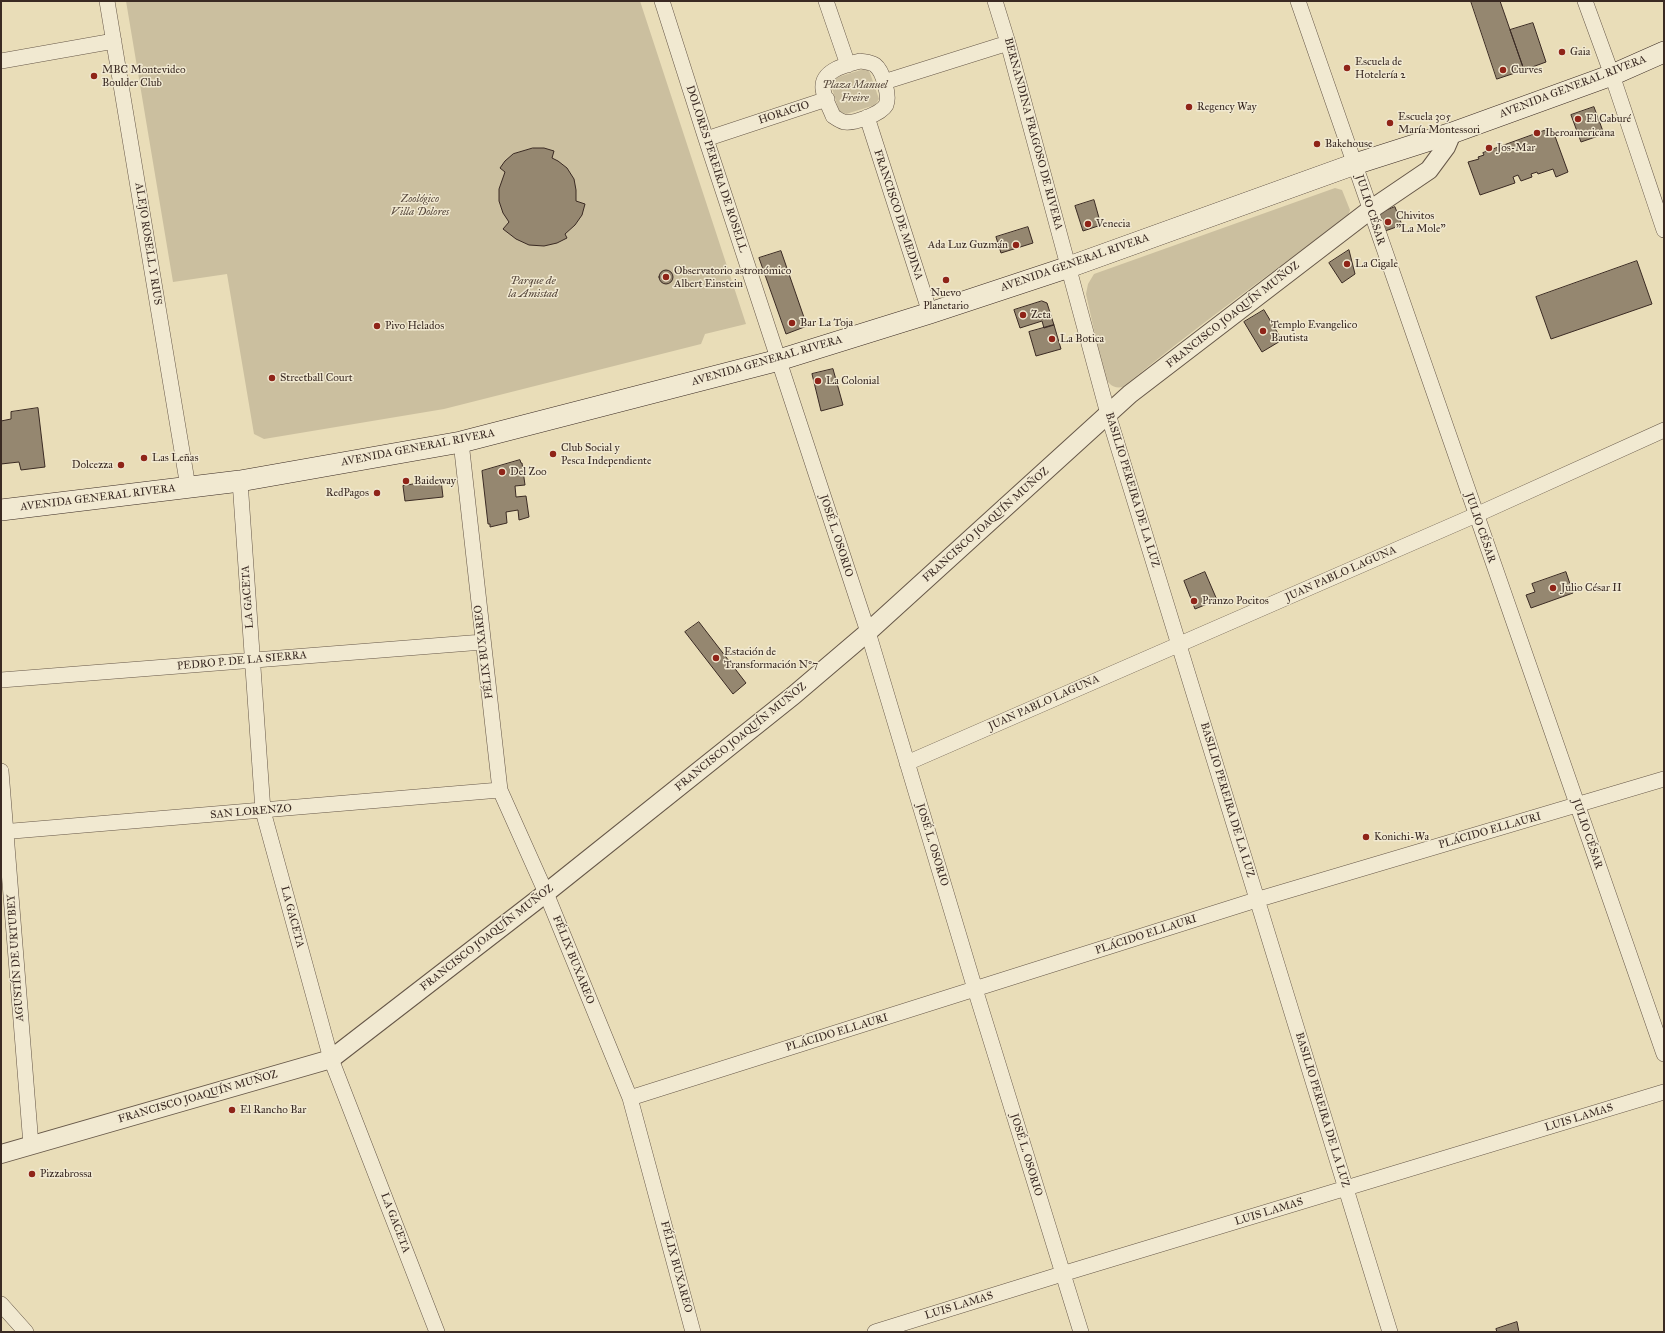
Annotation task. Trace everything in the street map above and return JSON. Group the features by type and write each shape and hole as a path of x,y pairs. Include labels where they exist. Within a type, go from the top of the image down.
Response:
{"main road":[{"name":"AVENIDA GENERAL RIVERA","path":"1,510 240,481 461,442 779,360 930,313 1069,266 1355,164 1452,133 1612,75 1664,52"}],"street":[{"name":"ALEJO ROSELL Y RIUS","path":"107,1 188,487"},
{"name":"DOLORES PEREIRA DE ROSELL","path":"662,1 779,360"},
{"path":"826,1 854,63"},
{"name":"BERNANDINA FRAGOSO DE RIVERA","path":"995,1 1008,43 1069,266"},
{"name":"JULIO CÉSAR","path":"1298,1 1664,1054"},
{"path":"1585,1 1612,75 1664,230"},
{"path":"1,61 114,41"},
{"path":"884,82 1008,43"},
{"path":"854,63 874,64 879,69 884,82 888,94 886,106 866,117 844,122 833,116 823,89 826,78 833,70 854,63"},
{"name":"HORACIO","path":"706,139 827,99"},
{"name":"FRANCISCO DE MEDINA","path":"866,117 930,313"},
{"name":"FRANCISCO JOAQUÍN MUÑOZ","path":"1,1154 331,1059 546,893 794,695 868,632 1130,394 1370,210 1429,170 1446,147 1452,133"},
{"name":"BASILIO PEREIRA DE LA LUZ","path":"1069,266 1108,414 1180,644 1256,900 1390,1332"},
{"name":"JOSÉ L. OSORIO","path":"779,360 868,632 975,989 1081,1332"},
{"name":"JUAN PABLO LAGUNA","path":"907,763 1476,515 1664,430"},
{"name":"FÉLIX BUXAREO","path":"461,442 500,790 546,893 630,1098 693,1332"},
{"name":"LA GACETA","path":"240,481 263,811 331,1059 437,1332"},
{"name":"PEDRO P. DE LA SIERRA","path":"1,680 483,642"},
{"name":"AGUSTÍN DE URTUBEY","path":"1,771 4,832 31,1145"},
{"name":"PLÁCIDO ELLAURI","path":"630,1098 1256,900 1664,779"},
{"name":"SAN LORENZO","path":"4,832 500,790"},
{"name":"LUIS LAMAS","path":"875,1332 1664,1092"},
{"path":"1,1304 26,1332"}],"green space":[{"name":"Zoológico Villa Dolores","path":"126,1 640,1 746,324 705,334 701,344 444,409 264,439 254,434 227,274 173,282"},
{"name":"Plaza Manuel Freire","path":"864,69 868,70 870,73 879,99 875,105 846,114 839,111 831,85 832,81 835,78"},
{"path":"1335,188 1342,190 1350,210 1348,216 1206,321 1123,387 1116,387 1107,381 1104,375 1086,294 1088,284 1094,274"}],"building":[{"path":"1471,1 1500,1 1524,70 1497,79"},
{"path":"1533,23 1546,62 1524,70 1510,30"},
{"path":"1594,107 1604,134 1581,142 1571,115"},
{"path":"1552,128 1568,172 1556,177 1553,169 1538,174 1537,172 1531,174 1532,177 1521,181 1518,175 1513,177 1515,183 1480,195 1468,162 1479,159 1478,157 1484,155 1483,153"},
{"path":"533,148 544,148 554,151 552,158 567,168 574,179 576,201 585,204 582,215 575,225 565,234 567,238 557,243 544,246 529,245 516,239 503,229 509,222 503,213 499,201 499,189 505,172 500,168 513,154"},
{"path":"1094,200 1101,225 1083,231 1075,206"},
{"path":"1395,207 1402,225 1385,231 1378,214"},
{"path":"1028,227 1033,243 1001,253 996,237"},
{"path":"1349,250 1355,274 1342,283 1329,263"},
{"path":"781,251 807,326 786,334 759,258"},
{"path":"1637,261 1652,304 1551,339 1536,297"},
{"name":"Observatorio astronómico Albert Einstein","path":"663,270 669,270 673,274 673,280 669,284 663,284 659,280 659,274"},
{"path":"1042,301 1047,303 1054,325 1044,328 1042,321 1020,328 1014,310"},
{"name":"Templo Evangelico Bautista","path":"1264,310 1282,340 1262,352 1244,322"},
{"path":"1054,325 1061,349 1036,356 1029,332"},
{"path":"833,369 843,405 821,411 812,374"},
{"path":"38,408 45,467 21,470 19,462 1,464 1,421 11,419 11,412"},
{"path":"520,460 522,463 525,485 515,486 516,497 526,496 529,517 519,520 518,510 506,512 507,523 490,527 490,524 488,524 482,471"},
{"path":"441,480 443,497 405,501 403,486"},
{"path":"1205,572 1217,600 1195,609 1184,581"},
{"name":"Julio César II","path":"1566,572 1573,593 1531,608 1526,595 1535,592 1532,584"},
{"name":"Estación de Transformación Nº7","path":"699,622 746,683 733,694 685,632"},
{"path":"1517,1322 1519,1332 1497,1332 1496,1329"}],"place":[{"name":"Gaia","path":"1562,52"},
{"name":"Escuela de Hotelería 2","path":"1347,68"},
{"name":"Curves","path":"1503,70"},
{"name":"MBC Montevideo Boulder Club","path":"94,76"},
{"name":"Regency Way","path":"1189,107"},
{"name":"El Caburé","path":"1578,119"},
{"name":"Escuela 305 María Montessori","path":"1390,123"},
{"name":"Iberoamericana","path":"1537,133"},
{"name":"Bakehouse","path":"1317,144"},
{"name":"Jos-Mar","path":"1489,148"},
{"name":"Chivitos \"La Mole\"","path":"1388,222"},
{"name":"Venecia","path":"1088,224"},
{"name":"Ada Luz Guzmán","path":"1016,245"},
{"name":"La Cigale","path":"1347,264"},
{"name":"Observatorio astronómico Albert Einstein","path":"666,277"},
{"name":"Nuevo Planetario","path":"946,280"},
{"name":"Zeta","path":"1023,315"},
{"name":"Bar La Toja","path":"792,323"},
{"name":"Pivo Helados","path":"377,326"},
{"name":"Templo Evangelico Bautista","path":"1263,331"},
{"name":"La Botica","path":"1052,339"},
{"name":"Streetball Court","path":"272,378"},
{"name":"La Colonial","path":"818,381"},
{"name":"Club Social y Pesca Independiente","path":"553,454"},
{"name":"Las Leñas","path":"144,458"},
{"name":"Dolcezza","path":"121,465"},
{"name":"Del Zoo","path":"502,472"},
{"name":"Baideway","path":"406,481"},
{"name":"RedPagos","path":"377,493"},
{"name":"Julio César II","path":"1553,588"},
{"name":"Pranzo Pocitos","path":"1194,601"},
{"name":"Estación de Transformación Nº7","path":"716,658"},
{"name":"Konichi-Wa","path":"1366,837"},
{"name":"El Rancho Bar","path":"232,1110"},
{"name":"Pizzabrossa","path":"32,1174"}],"park label":[{"name":"Parque de la Amistad","path":"533,287"}]}
